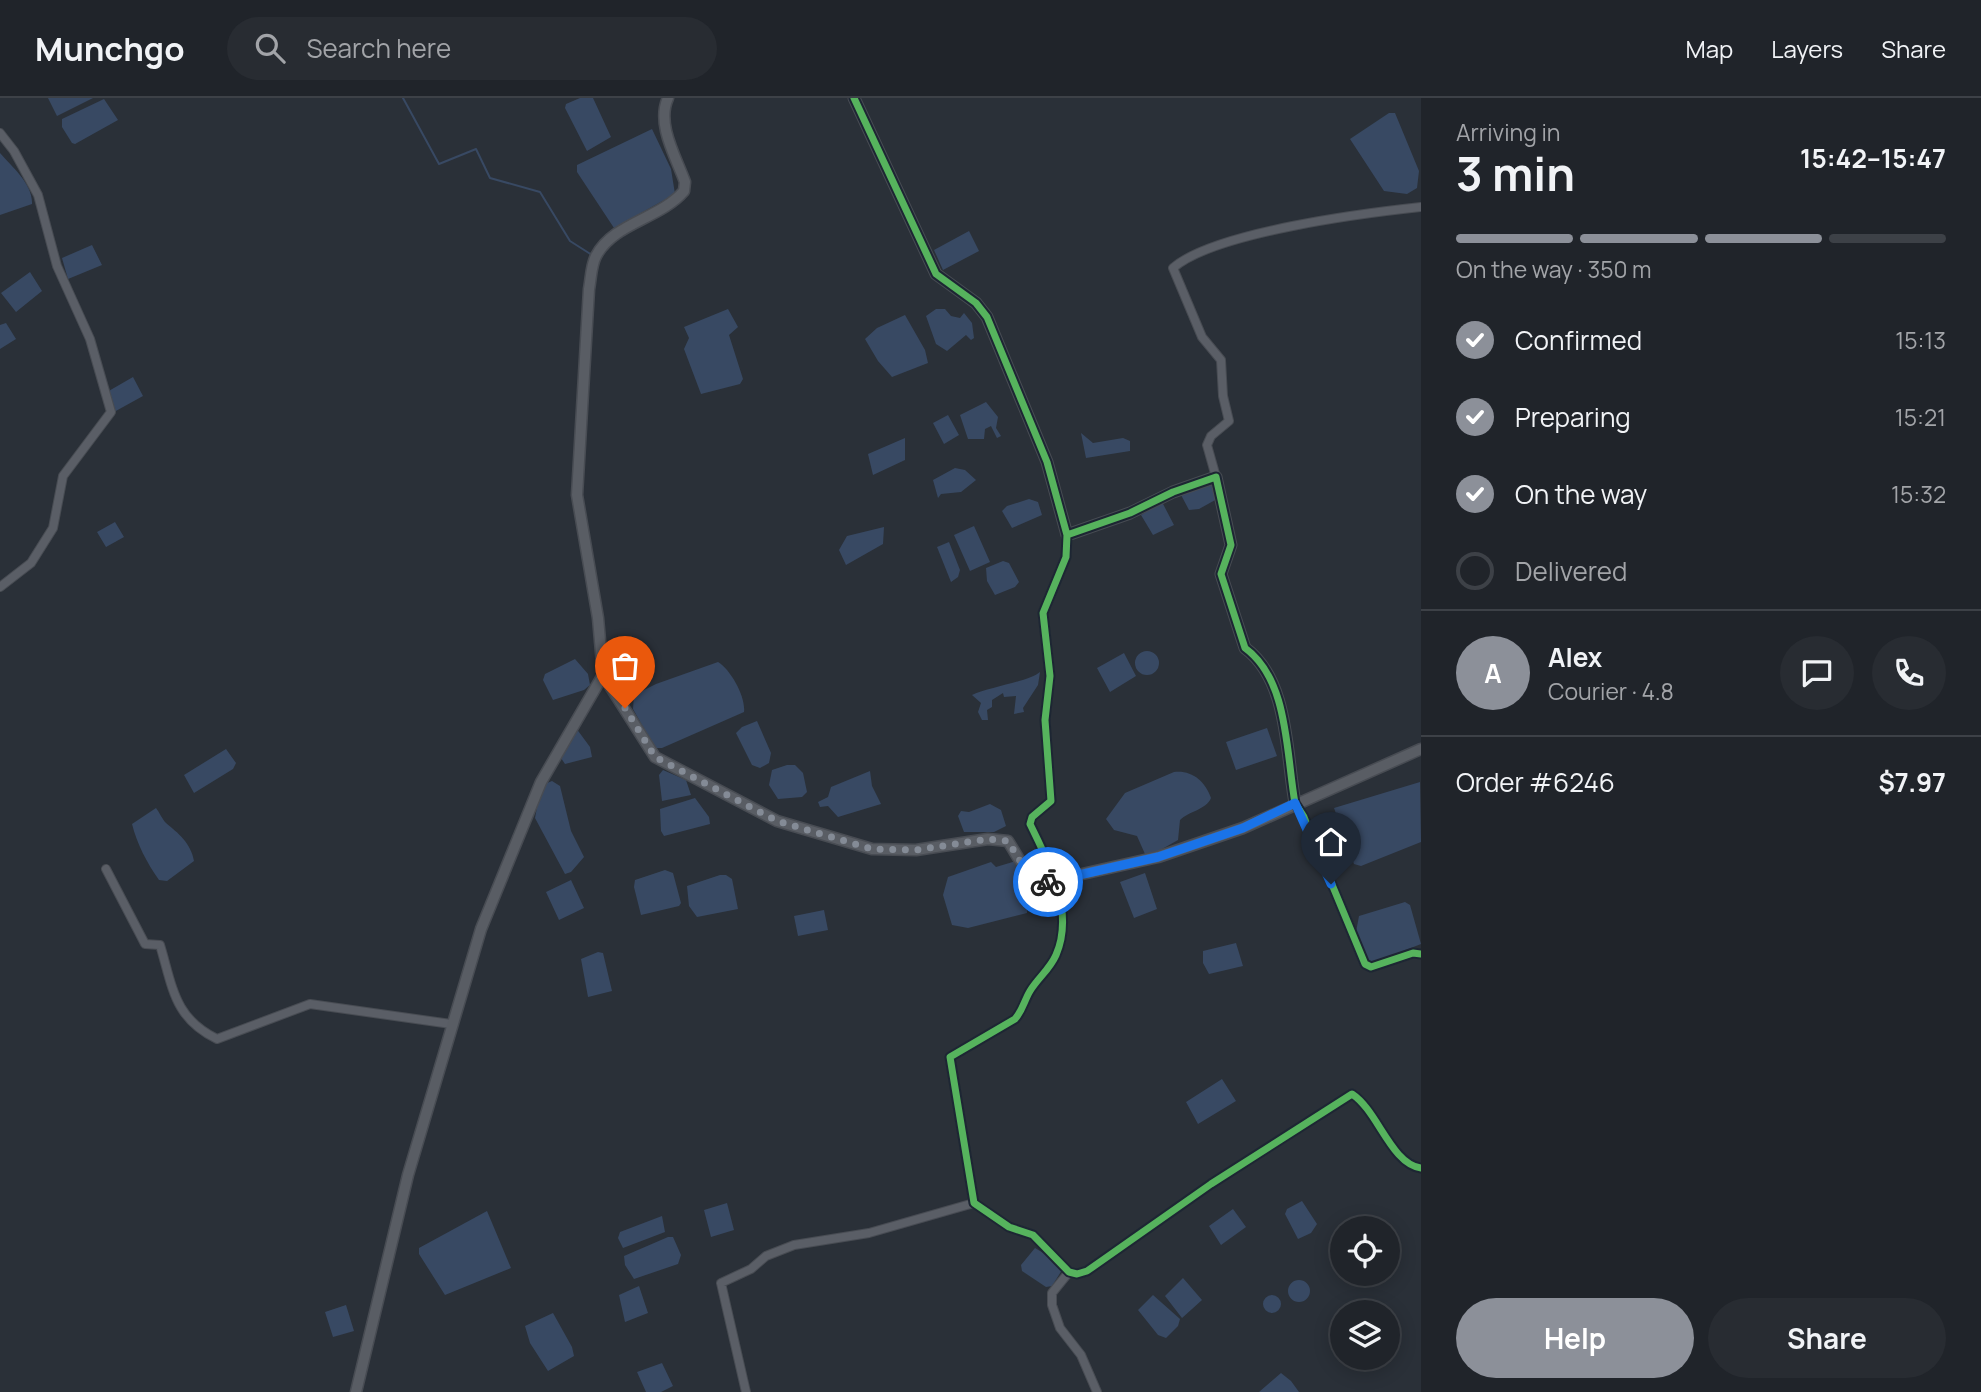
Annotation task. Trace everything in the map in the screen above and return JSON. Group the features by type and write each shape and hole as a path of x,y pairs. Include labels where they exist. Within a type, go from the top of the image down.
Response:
{"street":[{"path":"668,98 663,113 665,128 685,183 684,191 659,212 607,242 595,258 589,289 577,495 598,618 603,675 655,757 777,821 872,849 916,850 988,839 1008,841 1031,879 1055,882 1158,857 1243,828 1421,750"},
{"path":"854,98 936,274 976,303 988,317 1043,452 1067,535 1066,556 1043,613 1050,676 1045,720 1051,801 1032,817 1030,824 1055,882 1062,921 1058,949 1050,966 1030,992 1022,1011 1015,1019 956,1051 949,1060 974,1203 1009,1227 1033,1235 1069,1272 1077,1274 1087,1271 1211,1184 1352,1094 1372,1115 1405,1163 1421,1168"},
{"path":"0,133 14,151 38,195 57,266 90,339 111,412 63,476 53,528 31,563 0,587"},
{"path":"1421,207 1373,212 1244,237 1173,268 1202,337 1222,360 1223,396 1229,421 1211,436 1207,445 1231,545 1221,574 1245,649 1256,656 1268,675 1278,702 1295,803 1304,817 1365,964 1371,967 1413,953 1421,954"},
{"path":"1067,535 1216,477"},
{"path":"356,1392 408,1175 481,929 541,782 603,675"},
{"path":"106,869 145,944 160,945 179,1006 195,1028 217,1039 310,1004 451,1024"},
{"path":"746,1392 721,1283 751,1269 766,1256 794,1245 869,1233 974,1203"},
{"path":"1069,1272 1052,1293 1052,1305 1060,1328 1081,1355 1097,1392"}],"water":[{"path":"48,98 93,98 57,116"},
{"path":"580,98 593,98 611,137 587,151 565,108 566,104"},
{"path":"104,99 118,120 75,144 72,143 62,127 62,119"},
{"path":"1389,113 1395,113 1419,171 1417,188 1407,194 1384,191 1350,139"},
{"path":"652,129 671,169 675,194 614,228 577,172 577,165"},
{"path":"0,153 25,183 32,204 0,215"},
{"path":"969,231 979,251 943,270 934,250"},
{"path":"92,245 102,265 68,279 62,258"},
{"path":"30,272 42,291 16,312 1,293"},
{"path":"728,309 738,327 729,335 743,379 740,384 701,394 684,349 689,338 684,327"},
{"path":"936,309 945,309 951,316 960,318 964,313 972,323 974,338 971,340 966,335 947,351 936,344 926,316"},
{"path":"905,315 925,350 928,363 892,377 878,361 865,339 877,328"},
{"path":"6,323 16,339 0,349 0,325"},
{"path":"133,377 143,396 114,412 107,392"},
{"path":"986,402 998,417 996,428 1001,436 997,438 991,426 985,429 984,439 968,439 960,415"},
{"path":"948,415 959,435 944,444 933,423"},
{"path":"1081,433 1093,443 1123,438 1130,441 1130,451 1086,458"},
{"path":"905,438 905,460 873,475 868,454"},
{"path":"955,468 965,470 976,480 961,492 941,494 938,498 933,480"},
{"path":"1212,482 1217,499 1199,509 1189,510 1180,493"},
{"path":"1029,499 1038,502 1042,515 1012,528 1002,511 1007,506"},
{"path":"1162,502 1174,525 1153,535 1141,515"},
{"path":"115,522 124,537 106,547 97,532"},
{"path":"974,526 990,562 970,571 954,535"},
{"path":"884,527 883,544 846,565 839,550 847,536"},
{"path":"949,542 960,570 958,577 951,582 937,547"},
{"path":"1003,561 1009,563 1019,582 1015,587 995,595 987,581 986,568"},
{"path":"1147,651 1156,654 1159,663 1156,672 1147,675 1138,672 1135,663 1138,654"},
{"path":"1124,653 1136,676 1110,692 1097,668"},
{"path":"575,659 588,674 590,685 584,690 553,700 543,680 545,674"},
{"path":"718,662 737,684 743,699 744,712 662,748 655,748 633,709 634,695 656,684"},
{"path":"1040,672 1038,685 1023,708 1024,712 1014,714 1016,696 1004,697 1003,693 992,700 992,707 987,710 988,720 982,720 978,712 981,703 972,695"},
{"path":"757,721 771,753 769,763 760,768 752,765 736,733 742,727"},
{"path":"576,728 590,747 592,757 565,764 561,758"},
{"path":"1267,728 1277,756 1236,770 1226,742"},
{"path":"226,749 236,763 233,769 194,793 184,775"},
{"path":"795,765 803,773 807,792 802,797 778,799 769,785 772,770"},
{"path":"663,770 686,780 691,795 662,801 659,775"},
{"path":"870,771 872,786 881,804 838,817 828,806 820,807 818,802 828,797 831,787"},
{"path":"1174,772 1187,773 1197,778 1211,798 1205,805 1180,820 1178,840 1155,853 1145,854 1137,836 1114,830 1106,819 1125,793"},
{"path":"552,781 560,786 571,831 584,857 571,872 565,874 535,818 538,802 547,783"},
{"path":"1420,782 1421,842 1361,866 1354,864 1334,808"},
{"path":"695,798 709,817 710,824 664,836 661,831 660,809"},
{"path":"990,804 1001,810 1006,826 994,832 964,832 958,816 961,811 969,812"},
{"path":"156,808 165,822 187,844 194,861 167,881 159,880 150,867 132,824"},
{"path":"1016,861 1024,878 1021,886 1028,889 1027,913 968,928 952,925 943,895 948,877 991,862 996,867"},
{"path":"665,870 673,873 681,903 679,906 641,915 634,887 635,880"},
{"path":"1145,873 1157,909 1134,918 1120,882"},
{"path":"720,875 732,879 738,909 697,917 689,906 687,886"},
{"path":"571,880 584,908 559,920 546,892"},
{"path":"1405,902 1410,905 1421,944 1370,964 1356,932 1359,916"},
{"path":"824,910 828,930 798,936 794,916"},
{"path":"1236,943 1243,966 1209,974 1203,963 1203,951"},
{"path":"598,952 603,953 612,991 588,997 581,959"},
{"path":"1222,1079 1236,1101 1198,1124 1186,1102"},
{"path":"1302,1201 1317,1224 1311,1233 1298,1239 1285,1214 1287,1209"},
{"path":"727,1203 734,1230 711,1237 704,1210"},
{"path":"1233,1209 1246,1227 1221,1245 1209,1226"},
{"path":"487,1211 511,1268 445,1295 419,1254 419,1248"},
{"path":"662,1216 665,1232 623,1248 618,1238 620,1232"},
{"path":"673,1237 681,1255 678,1264 634,1279 625,1265 624,1256"},
{"path":"1035,1248 1050,1257 1062,1270 1052,1286 1046,1287 1022,1271 1021,1265"},
{"path":"1183,1278 1202,1300 1182,1318 1165,1296"},
{"path":"1299,1280 1307,1283 1310,1291 1307,1299 1299,1302 1291,1299 1288,1291 1291,1283"},
{"path":"639,1286 648,1313 625,1322 619,1295"},
{"path":"1153,1295 1180,1319 1178,1326 1166,1338 1158,1335 1138,1310"},
{"path":"1272,1295 1278,1298 1281,1304 1278,1310 1272,1313 1266,1310 1263,1304 1266,1298"},
{"path":"346,1305 354,1331 333,1337 325,1312"},
{"path":"553,1313 572,1347 574,1356 548,1371 530,1343 525,1326"},
{"path":"662,1363 673,1386 661,1392 646,1392 637,1372"},
{"path":"1281,1373 1299,1392 1259,1392"}],"waterway":[{"path":"403,98 439,164 476,149 490,178 540,192 570,241 592,255"}],"cycle path":[{"path":"854,98 936,274 976,303 987,317 1047,462 1067,535 1130,513 1173,492 1216,477 1231,545 1221,574 1245,648 1259,662 1278,698 1295,803 1304,817 1365,964 1371,967 1413,953 1421,954"},
{"path":"1067,535 1066,557 1043,613 1050,676 1045,720 1051,801 1032,817 1030,824 1057,888 1063,921 1061,938 1056,955 1030,991 1015,1019 950,1057 974,1203 1009,1227 1033,1235 1069,1272 1077,1274 1087,1271 1211,1184 1352,1094 1370,1112 1401,1157 1421,1168"}],"way so far":[{"path":"625,708 655,757 777,821 839,837 872,849 916,850 988,839 1008,841 1031,879 1048,882"}],"route":[{"path":"1048,882 1158,857 1243,828 1295,803 1304,817 1331,884"}]}
